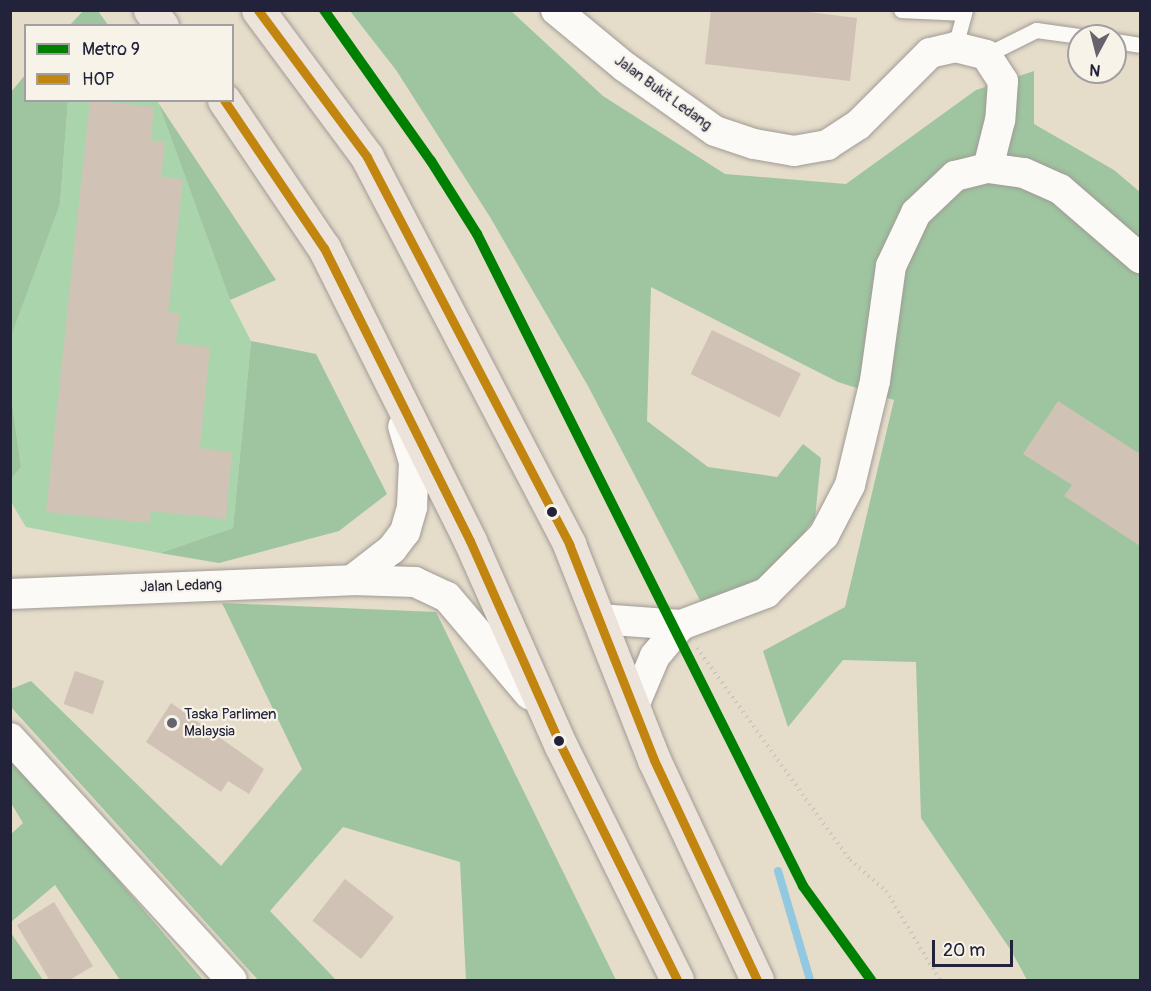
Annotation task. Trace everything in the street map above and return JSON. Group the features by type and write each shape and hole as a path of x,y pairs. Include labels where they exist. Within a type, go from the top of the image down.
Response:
{"main road":[{"path":"150,10 160,24"},
{"path":"258,10 367,157 569,544 654,760 758,981"},
{"path":"225,102 324,248 470,541 558,738 677,981"}],"street":[{"name":"Jalan Bukit Ledang","path":"556,10 625,67 715,131 754,144 794,151 827,145 858,125 930,52 955,47"},
{"path":"955,47 986,55 1003,81 1000,120 988,168"},
{"path":"599,619 681,625 766,593 824,535 850,485 875,381 891,266 916,213 955,176 988,168 1024,172 1060,189 1140,258"},
{"path":"352,580 392,549 405,532 412,507 414,462 380,357"},
{"name":"Jalan Ledang","path":"10,594 352,580 415,582 447,597 521,680 558,738"},
{"path":"633,708 655,656 681,625"},
{"path":"10,738 232,981"}],"lane":[{"path":"901,10 964,12 955,47"},
{"path":"986,55 1036,30 1067,34"}],"path":[{"path":"681,625 850,860 886,891 939,981"}],"green space":[{"path":"83,11 98,11 107,24 71,24"},
{"path":"350,11 511,11 603,96 725,174 846,184 976,90 1034,71 1034,124 1114,170 1140,192 1140,980 1027,980 1012,952 921,818 916,662 843,660 788,727 763,651 845,607 894,400 838,382 651,287 647,421 708,467 777,477 803,444 821,458 815,518 778,569 703,606 588,386 490,217 396,70"},
{"path":"24,76 24,102 68,102 60,204 11,336 11,92"},
{"path":"68,102 158,102 230,300 251,341 233,528 160,553 26,527 11,502 11,479 21,467 11,395 10,336 60,204"},
{"path":"158,103 276,280 230,300"},
{"path":"251,341 316,354 387,494 339,531 219,563 160,553 233,528"},
{"path":"11,395 21,467 10,479"},
{"path":"222,603 436,612 616,980 466,980 460,862 343,827 270,911 336,980 258,980 11,707 11,689 31,681 221,866 302,769"},
{"path":"11,753 203,980 120,980 55,885 11,922 10,835 23,823 11,803"},
{"path":"11,933 43,980 11,980"}],"building":[{"path":"711,10 793,10 857,18 850,81 705,64"},
{"path":"90,102 154,107 151,141 165,142 161,177 183,179 168,312 180,313 176,343 210,347 200,448 232,452 226,519 151,511 149,523 46,512"},
{"path":"712,330 801,373 780,417 691,374"},
{"path":"1058,401 1140,454 1140,546 1064,496 1072,485 1023,454"},
{"path":"75,671 104,681 93,714 64,704"},
{"path":"171,703 264,769 249,794 228,781 221,792 146,742"},
{"path":"345,879 394,917 361,959 312,921"},
{"path":"54,902 93,966 68,981 50,981 17,925"}],"waterway":[{"path":"778,871 810,980"}],"metro line":[{"name":"9","path":"324,10 431,161 477,234 803,886 871,980"}],"transit line":[{"name":"HOP","path":"258,10 367,157 569,544 654,760 757,980"},
{"name":"HOP","path":"225,102 324,248 470,541 561,746 677,980"}],"place":[{"name":"Taska Parlimen Malaysia","path":"172,723"}]}
